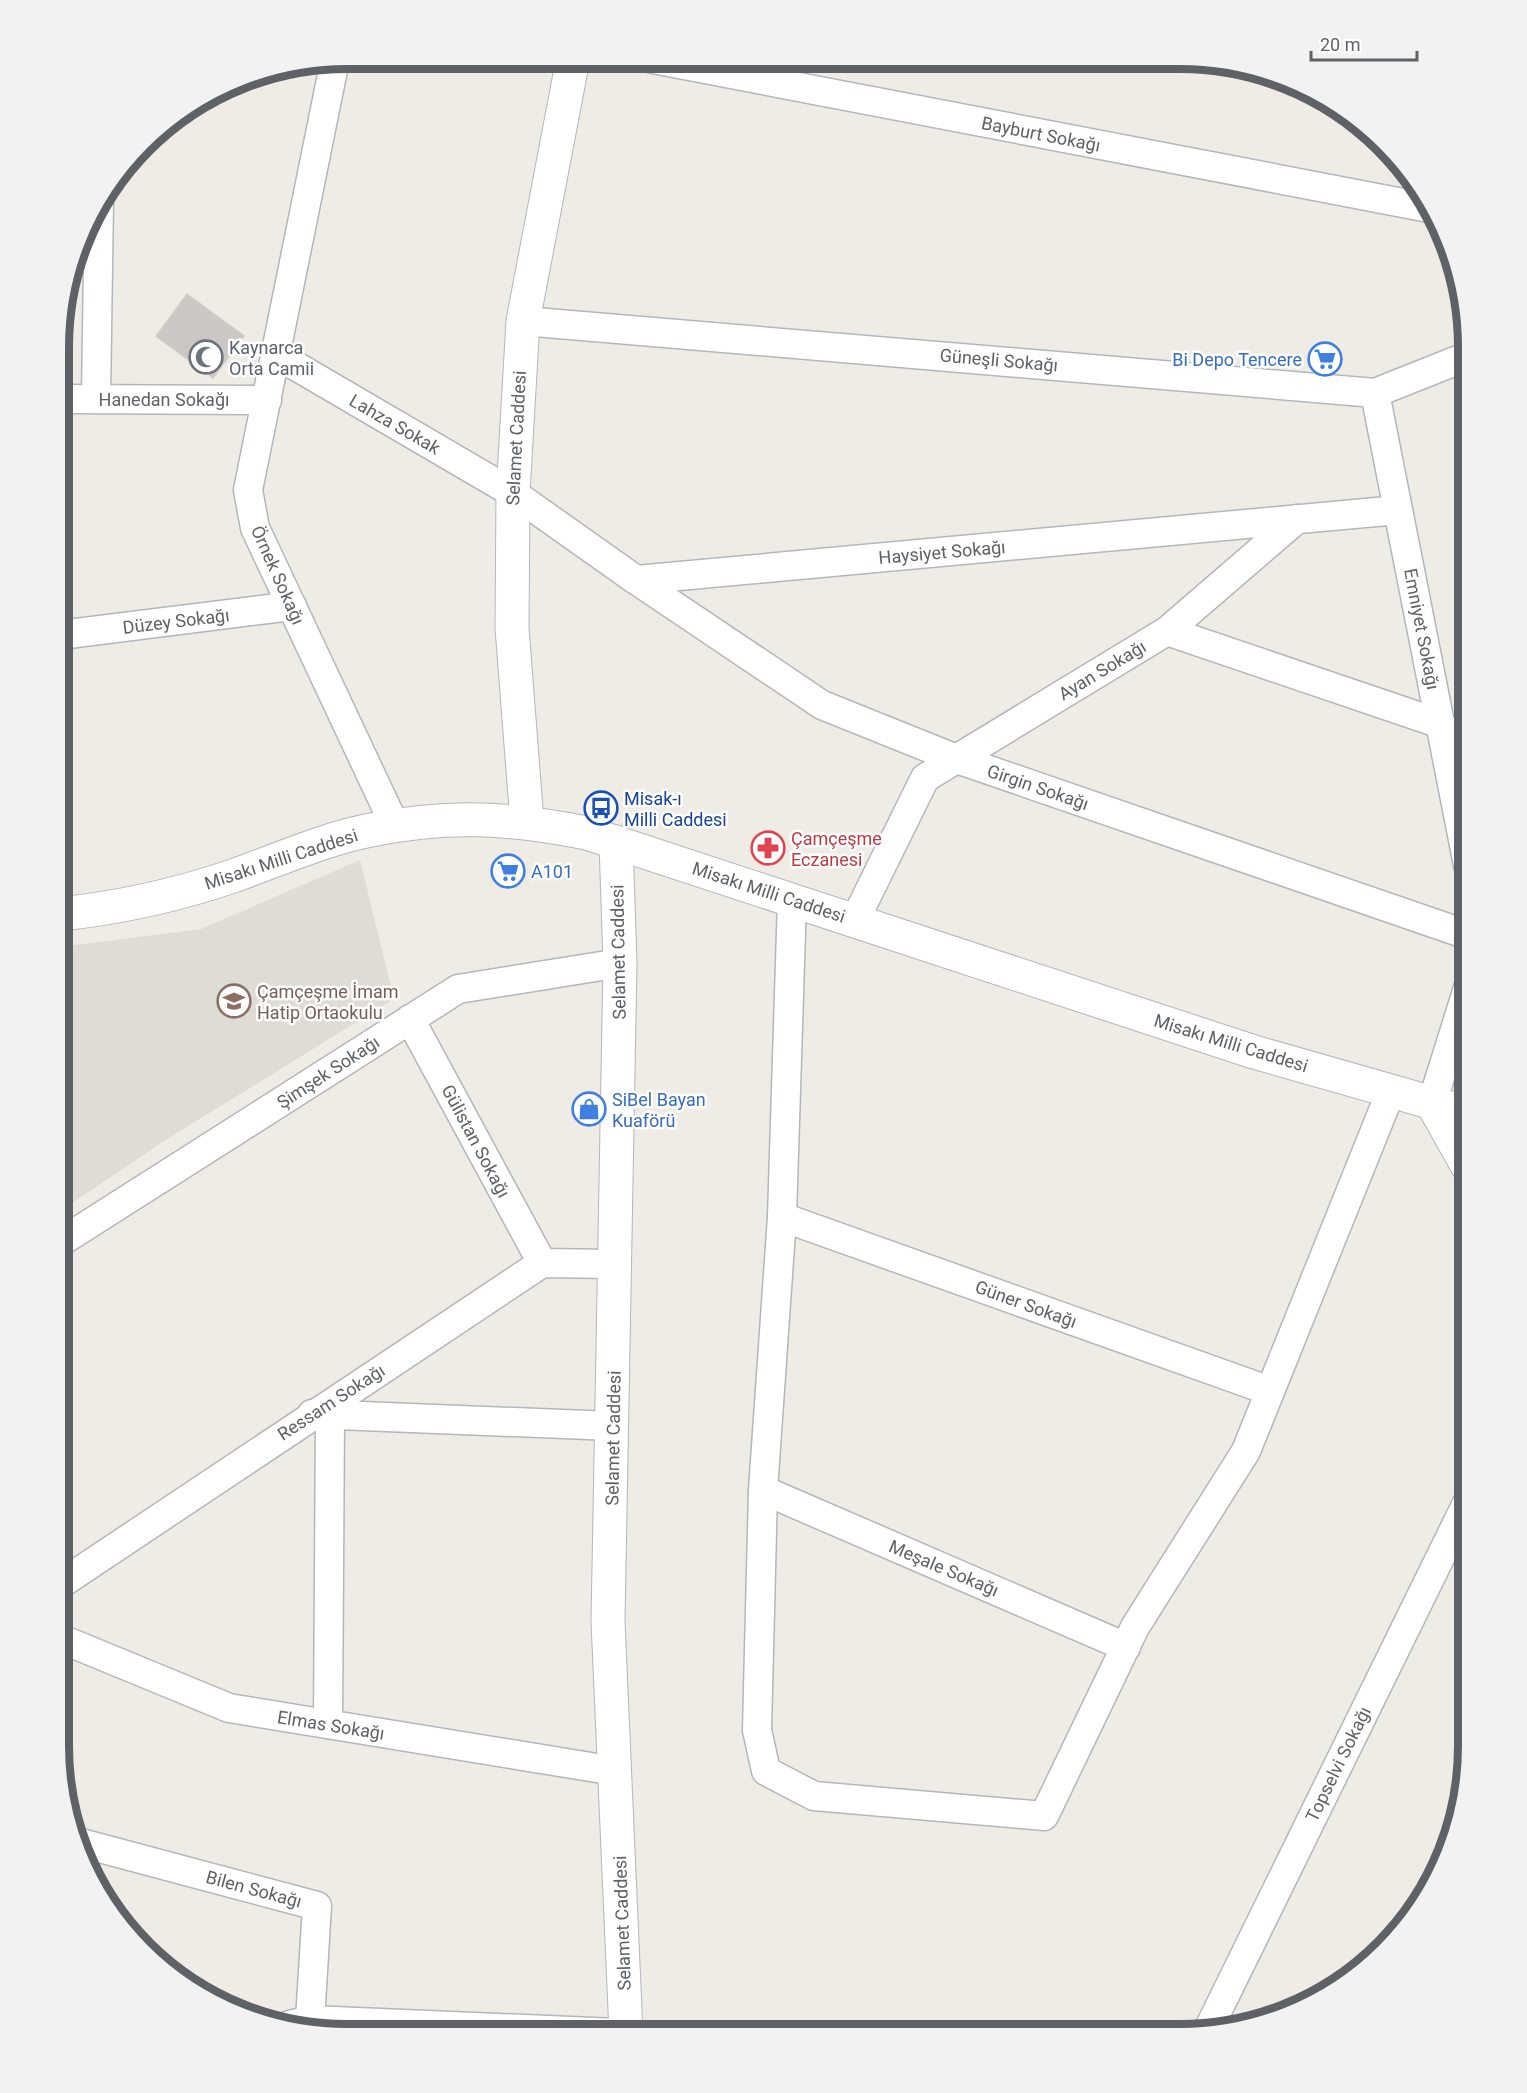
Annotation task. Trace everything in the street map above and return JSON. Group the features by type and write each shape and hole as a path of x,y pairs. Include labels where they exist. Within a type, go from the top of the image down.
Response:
{"street":[{"name":"Selamet Caddesi","path":"527,822 512,628 513,493 523,321 571,69"},
{"name":"Bayburt Sokağı","path":"705,69 1420,206"},
{"name":"Örnek Sokağı","path":"333,70 248,490 255,528 395,826"},
{"path":"96,398 97,226"},
{"name":"Güneşli Sokağı","path":"523,321 1375,393 1458,360"},
{"name":"Lahza Sokak","path":"277,355 513,493"},
{"name":"Emniyet Sokağı","path":"1375,393 1458,813"},
{"name":"Hanedan Sokağı","path":"69,399 267,400"},
{"path":"513,493 636,580"},
{"name":"Haysiyet Sokağı","path":"636,580 1398,510"},
{"path":"1167,631 1297,519"},
{"name":"Girgin Sokağı","path":"636,580 822,705 954,758 1458,932"},
{"name":"Düzey Sokağı","path":"69,634 292,606"},
{"name":"Ayan Sokağı","path":"855,920 925,778 954,758 1167,631 1441,724"},
{"name":"Misakı Milli Caddesi","path":"69,913 154,899 368,830 471,818 527,822 587,833 1254,1052 1458,1110"},
{"name":"Selamet Caddesi","path":"616,842 620,963 608,1621 627,2024"},
{"path":"792,899 782,1217 763,1490 757,1730 766,1771 814,1796 1044,1816 1135,1627 1246,1451 1391,1091"},
{"name":"Şimşek Sokağı","path":"69,1237 458,988 620,963"},
{"name":"Gülistan Sokağı","path":"410,1019 542,1263"},
{"path":"1458,1020 1432,1103 1458,1149"},
{"name":"Güner Sokağı","path":"782,1217 1270,1391"},
{"path":"542,1263 616,1264"},
{"name":"Ressam Sokağı","path":"69,1579 321,1415 542,1263"},
{"path":"328,1724 321,1415 613,1426"},
{"name":"Meşale Sokağı","path":"763,1490 1126,1647"},
{"name":"Topselvi Sokağı","path":"1212,2022 1458,1521"},
{"name":"Elmas Sokağı","path":"69,1642 229,1708 615,1771"},
{"name":"Bilen Sokağı","path":"87,1845 317,1906 300,2020"}],"shaded area":[{"name":"Çamçeşme İmam Hatip Ortaokulu","path":"360,860 394,999 161,1143 69,1205 69,946 201,929"}],"building":[{"name":"Kaynarca Orta Camii","path":"187,294 244,336 213,378 156,336"}],"place":[{"name":"Kaynarca Orta Camii","path":"206,357"},
{"name":"Bi Depo Tencere","path":"1325,359"},
{"name":"Misak-ı Milli Caddesi","path":"601,808"},
{"name":"Çamçeşme Eczanesi","path":"768,848"},
{"name":"A101","path":"508,871"},
{"name":"Çamçeşme İmam Hatip Ortaokulu","path":"234,1001"},
{"name":"SiBel Bayan Kuaförü","path":"589,1109"}]}
